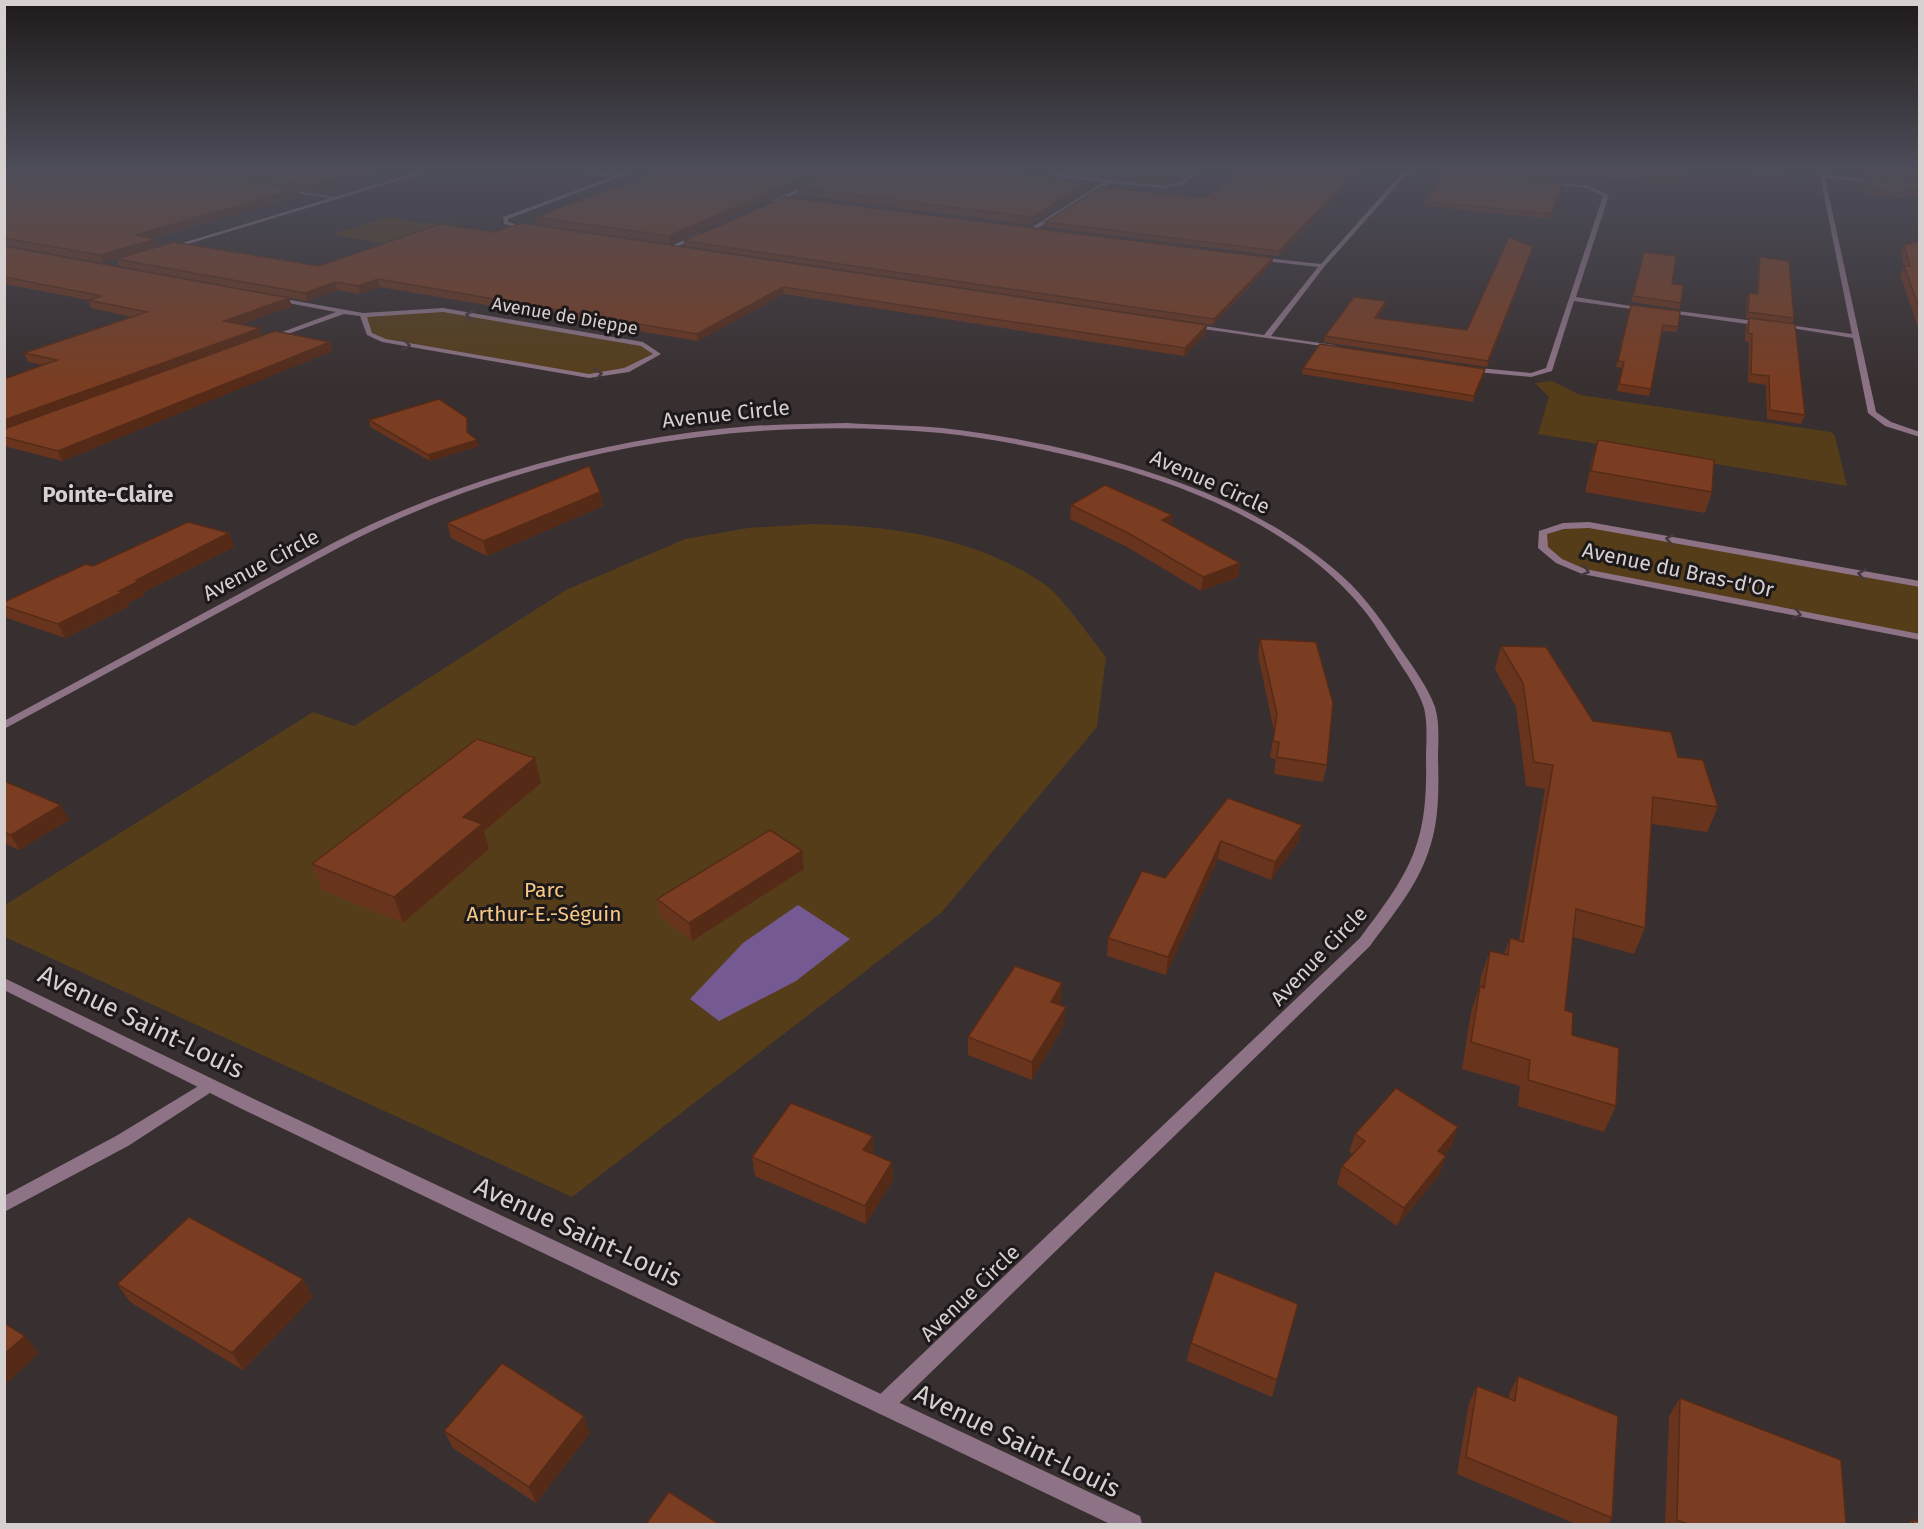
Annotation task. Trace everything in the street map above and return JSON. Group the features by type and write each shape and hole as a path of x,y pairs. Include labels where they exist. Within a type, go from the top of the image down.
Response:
{"street":[{"path":"159,251 188,242"},
{"path":"670,248 683,242"},
{"path":"1266,337 1343,242"},
{"path":"1460,367 1532,375 1550,369 1591,242"},
{"path":"1836,242 1872,413 1887,424 1920,435"},
{"path":"658,246 681,250"},
{"path":"1253,257 1322,266"},
{"name":"Avenue de Dieppe","path":"264,297 363,315 443,310 643,344 658,354 626,370 589,376 384,342 369,334 363,315"},
{"path":"1573,299 1855,336"},
{"path":"260,342 343,311"},
{"path":"1187,325 1346,349"},
{"name":"Avenue Circle","path":"4,726 378,525 481,483 569,459 695,434 784,426 865,425 976,434 1062,448 1163,478 1242,513 1317,559 1375,615 1430,708 1433,773 1426,841 1402,892 1365,942 883,1405"},
{"name":"Avenue du Bras-d'Or","path":"1920,584 1589,525 1563,526 1542,533 1543,548 1558,561 1582,571 1920,637"},
{"name":"Avenue Saint-Louis","path":"4,983 210,1085 1132,1524"},
{"path":"4,1205 122,1141 210,1085"}],"green space":[{"path":"377,242 399,242 391,245"},
{"path":"443,310 643,344 658,354 626,370 589,376 384,341 369,334 363,315"},
{"path":"1552,381 1580,395 1831,432 1835,436 1847,486 1538,434 1549,397 1535,383"},
{"name":"Parc Arthur-E.-Séguin","path":"814,524 875,528 935,538 993,556 1047,586 1069,609 1106,657 1097,727 941,913 572,1197 5,937 5,905 313,712 354,726 566,590 685,539 748,528"},
{"path":"1589,525 1919,584 1919,637 1582,571 1543,548 1542,533"}],"shaded area":[{"path":"798,905 850,939 796,981 719,1021 690,999 743,943"}],"building":[{"path":"29,242 144,242 100,255"},
{"path":"176,242 319,266 387,242 652,242 1207,325 1185,348 783,287 697,334 378,279 358,286 335,282 305,293 116,259"},
{"path":"693,242 1148,242 1273,258 1214,319"},
{"path":"1209,242 1287,242 1279,251"},
{"path":"1507,242 1522,242 1533,247 1488,361 1325,336 1354,297 1386,301 1375,318 1467,330"},
{"path":"1920,242 1920,310 1904,266 1910,266 1904,245"},
{"path":"4,246 289,298 224,321 260,328 4,420 4,379 57,360 24,353 147,312 88,300 102,296 4,277"},
{"path":"1644,252 1676,256 1672,284 1683,285 1681,303 1633,296"},
{"path":"1760,257 1789,261 1794,318 1748,312 1749,293 1758,294"},
{"path":"1631,305 1680,311 1678,327 1663,325 1651,389 1619,384 1624,362 1618,361"},
{"path":"1749,318 1795,324 1805,415 1770,410 1769,376 1751,374 1752,334 1748,333"},
{"path":"275,331 330,342 58,451 4,437 4,429"},
{"path":"1320,344 1485,369 1474,396 1303,368"},
{"path":"439,399 467,418 467,432 477,440 428,455 369,420"},
{"path":"1598,440 1714,460 1712,492 1591,471"},
{"path":"589,466 600,492 483,541 447,523"},
{"path":"1105,485 1172,515 1162,520 1240,563 1203,577 1128,533 1071,505"},
{"path":"188,522 229,533 136,580 139,581 119,591 123,592 58,624 4,606 4,602 86,564 93,566"},
{"path":"1260,639 1316,642 1333,703 1327,765 1277,757 1279,742 1273,741 1277,714"},
{"path":"1501,646 1546,647 1593,721 1671,732 1678,757 1703,760 1718,807 1653,797 1645,928 1576,909 1565,1010 1573,1013 1572,1035 1619,1048 1616,1106 1528,1080 1530,1060 1471,1042 1480,986 1484,988 1490,951 1508,955 1510,938 1523,942 1553,765 1534,762 1523,683"},
{"path":"477,739 535,758 463,817 482,824 394,897 312,864"},
{"path":"4,781 61,805 11,835 4,832"},
{"path":"1228,798 1302,825 1275,862 1221,841 1168,957 1108,938 1142,871 1165,878"},
{"path":"770,830 802,851 689,923 657,899"},
{"path":"1015,966 1062,983 1051,1002 1066,1007 1032,1062 968,1037"},
{"path":"1396,1088 1458,1127 1438,1151 1446,1156 1404,1208 1342,1166 1365,1141 1355,1134"},
{"path":"791,1103 873,1136 863,1150 892,1162 865,1206 752,1157"},
{"path":"189,1217 303,1279 232,1353 117,1284"},
{"path":"1215,1271 1298,1304 1277,1380 1191,1343"},
{"path":"4,1323 25,1336 4,1354"},
{"path":"502,1363 584,1416 529,1487 444,1431"},
{"path":"1518,1376 1618,1416 1612,1518 1466,1457 1477,1386 1515,1401"},
{"path":"1680,1398 1841,1460 1846,1524 1688,1524 1677,1520"},
{"path":"669,1492 719,1524 646,1524"},
{"path":"1913,1519 1920,1522 1920,1524 1913,1524"}],"district":[{"name":"Pointe-Claire","path":"108,494"}]}
